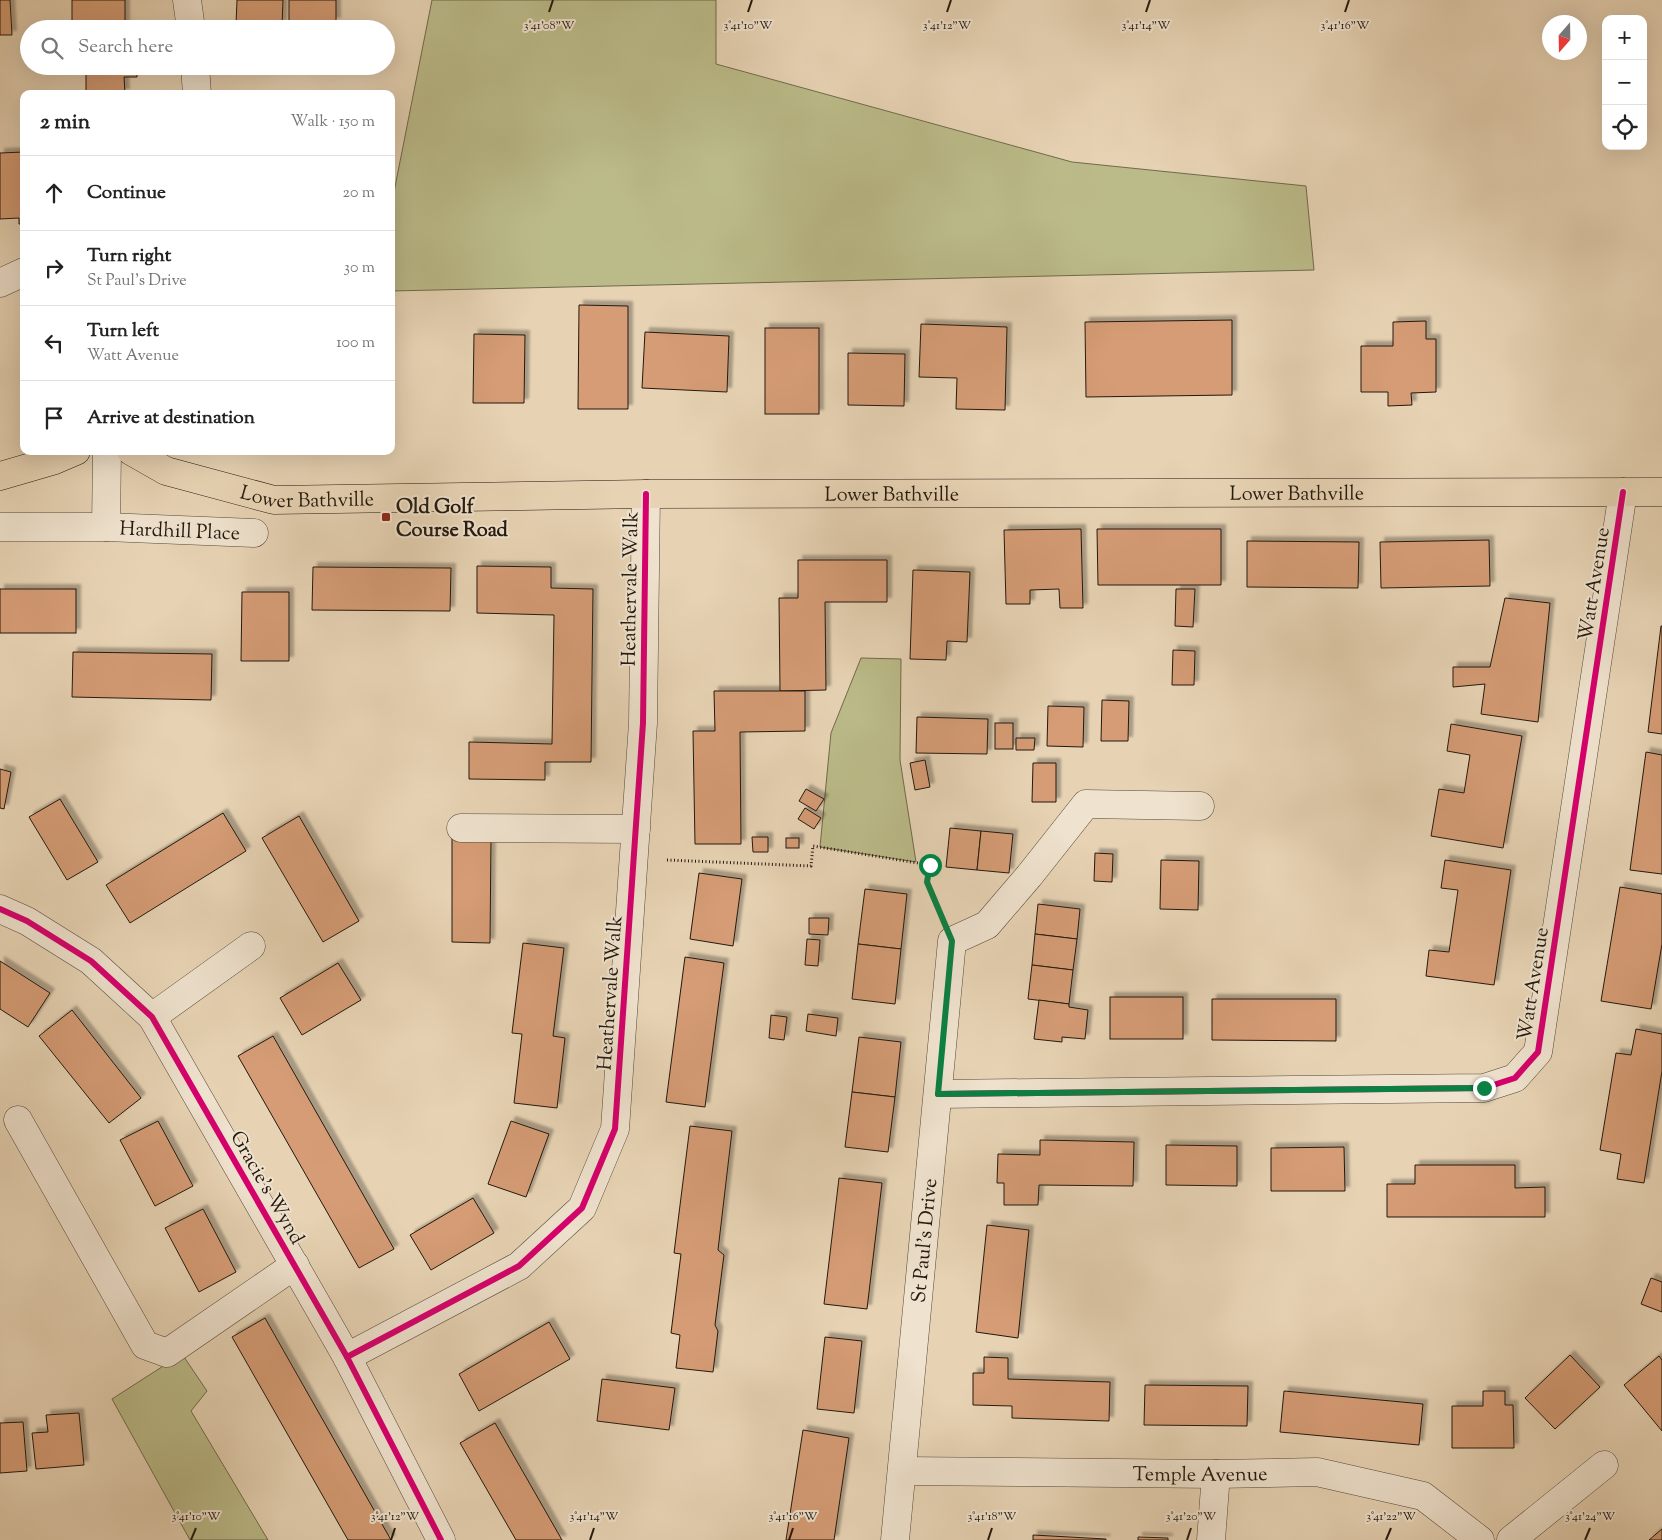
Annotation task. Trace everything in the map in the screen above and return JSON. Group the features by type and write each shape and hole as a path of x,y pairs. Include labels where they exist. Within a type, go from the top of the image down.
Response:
{"main road":[{"path":"0,476 67,455"},
{"name":"Lower Bathville","path":"138,455 166,471 274,500 646,494 1662,492"}],"street":[{"path":"187,0 190,20"},
{"path":"196,75 197,90"},
{"path":"0,283 20,274"},
{"name":"Hardhill Place","path":"106,527 107,455"},
{"name":"Watt Avenue","path":"938,1094 1484,1088 1515,1078 1538,1052 1624,492"},
{"name":"Heathervale Walk","path":"347,1357 519,1266 582,1208 615,1128 643,723 646,494"},
{"name":"Hardhill Place","path":"0,527 106,527 254,533"},
{"path":"952,941 987,925 1086,804 1200,806"},
{"path":"461,828 636,830"},
{"name":"Gracie's Wynd","path":"0,909 27,921 91,962 152,1017 347,1357 441,1540"},
{"name":"St Paul's Drive","path":"895,1540 952,941"},
{"path":"152,1017 251,946"},
{"path":"18,1120 145,1345 167,1353 295,1265"},
{"path":"1510,1540 1604,1465"},
{"name":"Temple Avenue","path":"902,1472 1216,1474 1317,1472 1424,1496 1480,1540"},
{"path":"1211,1540 1216,1474"}],"path":[{"path":"635,858 811,866 813,846 930,865 927,882 952,941"}],"green space":[{"path":"432,0 716,0 716,64 1072,162 1306,186 1314,270 395,291 395,187"},
{"path":"861,658 901,659 900,760 916,862 820,847 831,733"},
{"path":"182,1354 207,1391 191,1411 268,1540 190,1540 112,1399"}],"building":[{"path":"0,0 10,0 12,35 0,35"},
{"path":"72,0 125,0 125,20 72,20"},
{"path":"237,0 283,0 282,20 236,20"},
{"path":"289,0 336,0 336,20 289,20"},
{"path":"86,75 137,75 137,77 124,77 125,90 86,90"},
{"path":"20,152 20,224 19,218 0,219 0,153"},
{"path":"579,305 628,306 628,409 578,409"},
{"path":"1232,320 1232,395 1086,397 1085,322"},
{"path":"1426,321 1426,339 1436,339 1436,392 1411,393 1412,405 1388,406 1388,392 1361,392 1361,346 1393,346 1393,322"},
{"path":"921,324 1007,327 1005,410 956,409 957,378 919,377"},
{"path":"765,328 819,328 819,414 765,414"},
{"path":"645,332 729,336 727,392 642,388"},
{"path":"474,334 525,335 524,403 473,403"},
{"path":"848,353 905,354 904,406 848,405"},
{"path":"1081,529 1083,608 1060,608 1059,589 1030,590 1030,604 1006,604 1004,530"},
{"path":"1097,529 1221,529 1221,585 1098,585"},
{"path":"1489,540 1490,586 1381,588 1380,542"},
{"path":"1247,541 1359,542 1358,588 1247,587"},
{"path":"798,560 887,560 887,602 825,602 826,690 780,691 779,598 798,598"},
{"path":"477,566 551,567 551,588 593,589 591,762 545,762 545,780 469,779 469,742 552,744 554,615 477,613"},
{"path":"313,567 451,568 450,611 312,610"},
{"path":"913,570 970,572 967,642 947,641 946,660 910,659"},
{"path":"0,589 76,589 76,633 0,633"},
{"path":"1176,589 1195,589 1193,627 1175,626"},
{"path":"242,592 289,592 289,661 241,661"},
{"path":"1505,598 1550,603 1538,722 1481,714 1485,684 1453,687 1453,667 1490,667"},
{"path":"1662,626 1662,734 1648,732"},
{"path":"1173,650 1195,651 1194,685 1172,685"},
{"path":"73,652 212,654 211,700 72,697"},
{"path":"714,691 805,691 805,731 740,732 741,844 695,844 693,731 715,731"},
{"path":"1102,700 1129,701 1128,741 1101,741"},
{"path":"1048,706 1084,707 1083,747 1047,746"},
{"path":"917,717 988,719 987,754 916,753"},
{"path":"995,723 1013,723 1013,749 995,749"},
{"path":"1451,724 1522,736 1503,848 1431,836 1439,789 1464,793 1470,755 1447,751"},
{"path":"1016,738 1035,738 1034,750 1016,750"},
{"path":"1646,752 1662,755 1662,874 1630,870"},
{"path":"925,760 930,787 915,790 910,763"},
{"path":"1033,763 1056,763 1056,802 1032,802"},
{"path":"0,769 11,772 4,809 0,808"},
{"path":"806,789 824,799 816,811 799,801"},
{"path":"60,799 98,862 67,880 29,817"},
{"path":"805,808 821,818 814,829 798,819"},
{"path":"223,813 246,851 130,923 106,885"},
{"path":"299,816 359,921 323,942 262,838"},
{"path":"950,828 981,831 977,870 946,867"},
{"path":"981,831 1013,834 1009,873 977,870"},
{"path":"452,837 491,837 490,943 452,942"},
{"path":"752,837 768,837 768,852 753,852"},
{"path":"786,838 799,838 799,848 786,848"},
{"path":"1095,853 1113,854 1112,882 1094,881"},
{"path":"1161,860 1199,861 1198,910 1160,909"},
{"path":"1445,860 1511,870 1494,985 1426,976 1429,950 1449,952 1458,890 1441,888"},
{"path":"699,873 742,879 733,946 690,939"},
{"path":"1620,887 1662,894 1662,944 1651,1009 1601,1001"},
{"path":"865,889 907,894 901,949 858,944"},
{"path":"1038,904 1080,909 1077,939 1035,934"},
{"path":"809,918 829,918 828,935 809,934"},
{"path":"1035,934 1077,939 1073,970 1032,965"},
{"path":"807,939 820,940 818,966 805,965"},
{"path":"523,943 564,948 553,1036 565,1038 557,1108 514,1103 522,1034 512,1033"},
{"path":"858,944 901,949 895,1004 852,999"},
{"path":"685,957 724,963 705,1107 666,1102"},
{"path":"0,961 50,993 28,1027 0,1009"},
{"path":"338,963 361,1000 302,1035 280,998"},
{"path":"1032,965 1073,970 1069,1004 1028,999"},
{"path":"1110,997 1183,997 1183,1039 1110,1039"},
{"path":"1212,999 1336,999 1336,1041 1212,1040"},
{"path":"1039,1000 1069,1004 1069,1007 1088,1010 1085,1039 1062,1037 1062,1042 1034,1039"},
{"path":"72,1010 141,1098 109,1123 39,1036"},
{"path":"808,1014 838,1018 836,1036 806,1031"},
{"path":"771,1015 787,1017 784,1040 769,1038"},
{"path":"1636,1029 1662,1034 1662,1071 1644,1183 1617,1179 1621,1154 1600,1150 1616,1053 1631,1055"},
{"path":"273,1036 394,1249 359,1268 238,1056"},
{"path":"859,1037 901,1042 895,1097 852,1092"},
{"path":"852,1092 895,1097 888,1152 845,1147"},
{"path":"158,1121 193,1186 155,1206 120,1140"},
{"path":"511,1121 549,1134 526,1197 488,1184"},
{"path":"690,1126 732,1131 718,1250 724,1255 715,1325 718,1331 713,1372 676,1368 680,1335 671,1333 681,1254 674,1253"},
{"path":"1040,1140 1134,1142 1133,1186 1039,1185 1038,1205 1004,1205 1004,1183 997,1183 998,1154 1040,1155"},
{"path":"1166,1145 1237,1146 1237,1186 1166,1185"},
{"path":"1344,1147 1345,1191 1271,1191 1271,1148"},
{"path":"1415,1165 1515,1165 1515,1188 1545,1187 1545,1217 1387,1217 1387,1184 1415,1184"},
{"path":"839,1178 882,1183 867,1309 824,1304"},
{"path":"473,1198 494,1233 431,1270 410,1235"},
{"path":"203,1209 236,1272 199,1292 165,1228"},
{"path":"987,1225 1029,1230 1018,1338 976,1332"},
{"path":"1651,1278 1662,1282 1662,1312 1641,1304"},
{"path":"265,1318 391,1540 348,1540 232,1337"},
{"path":"549,1322 570,1359 479,1411 459,1374"},
{"path":"825,1337 862,1341 854,1413 817,1409"},
{"path":"1570,1355 1600,1387 1555,1429 1525,1398"},
{"path":"1659,1356 1662,1360 1662,1431 1624,1385"},
{"path":"984,1357 1008,1358 1008,1379 1110,1382 1109,1421 1012,1418 1012,1406 973,1405 973,1373 984,1373"},
{"path":"602,1379 675,1388 669,1430 597,1421"},
{"path":"1145,1385 1248,1386 1247,1426 1144,1425"},
{"path":"1284,1391 1423,1404 1419,1445 1280,1432"},
{"path":"1483,1391 1505,1391 1505,1405 1513,1405 1514,1448 1452,1448 1452,1406 1483,1406"},
{"path":"79,1413 84,1465 36,1469 32,1433 48,1432 46,1415"},
{"path":"23,1422 27,1471 0,1473 0,1423"},
{"path":"495,1423 562,1540 516,1540 460,1443"},
{"path":"803,1430 849,1438 834,1540 786,1540"},
{"path":"1662,1529 1662,1540 1649,1540"},
{"path":"1033,1535 1106,1539 1106,1540 1033,1540"},
{"path":"1138,1537 1168,1538 1168,1540 1138,1540"}],"cycle path":[{"path":"938,1094 1484,1088 1515,1078 1538,1052 1623,492"},
{"path":"347,1357 519,1266 582,1208 615,1129 643,723 646,494"},
{"path":"0,909 27,921 91,961 152,1017 347,1357 441,1540"}],"place":[{"name":"Old Golf Course Road","path":"386,517"}],"route":[{"path":"930,865 927,882 952,941 938,1094 1484,1088"}]}
